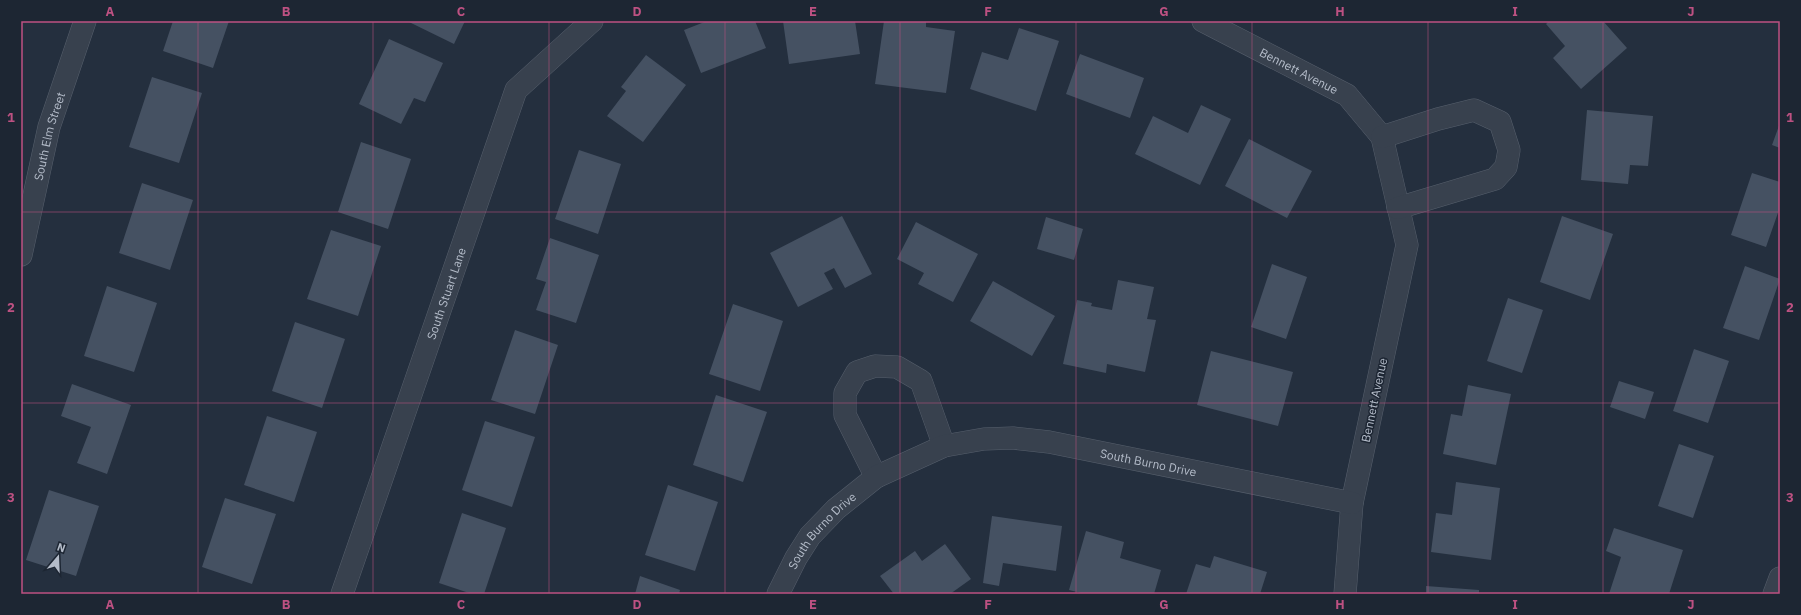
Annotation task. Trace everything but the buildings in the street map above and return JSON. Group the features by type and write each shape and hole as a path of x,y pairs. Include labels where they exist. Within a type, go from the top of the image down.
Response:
{"street":[{"name":"South Elm Street","path":"21,255 49,127 85,21"},
{"name":"South Stuart Lane","path":"342,594 516,90 592,21"},
{"name":"Bennett Avenue","path":"1203,21 1347,95 1382,137 1407,245 1352,503 1345,594"},
{"path":"1382,137 1438,119 1474,110 1500,122 1509,150 1506,167 1495,179 1398,208"},
{"path":"876,477 845,415 845,393 857,372 875,366 897,367 921,381 944,446"},
{"name":"South Burno Drive","path":"778,594 796,558 810,536 836,509 876,477 944,446 984,439 1013,438 1049,442 1352,503"},
{"path":"1774,594 1780,578"}]}
